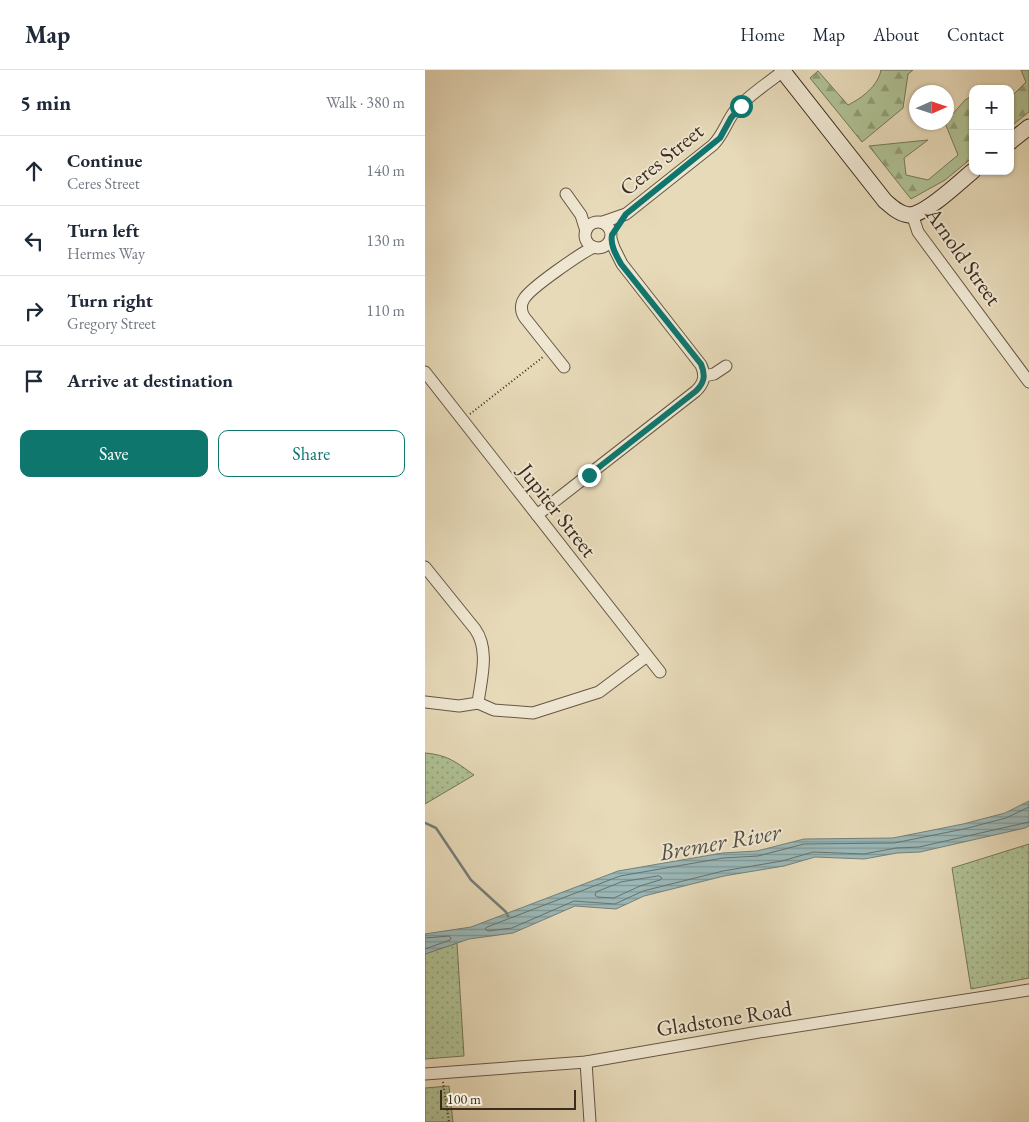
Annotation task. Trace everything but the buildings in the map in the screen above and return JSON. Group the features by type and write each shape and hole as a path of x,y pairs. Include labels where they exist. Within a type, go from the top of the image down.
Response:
{"main road":[{"name":"Arnold Street","path":"783,71 885,201 900,213 912,214"},
{"path":"1014,139 1029,127"},
{"path":"912,214 925,209 969,174"}],"street":[{"name":"Ceres Street","path":"601,222 626,214 713,145 720,138 731,118 741,106 783,71"},
{"path":"566,194 581,215 591,246 621,264"},
{"path":"537,516 696,391 701,386 704,376 701,364 621,264 614,248 609,227 577,208"},
{"name":"Ceres Street","path":"611,237 626,214"},
{"name":"Arnold Street","path":"912,214 915,227 922,239 1029,382"},
{"path":"571,260 591,224 601,222"},
{"path":"563,367 522,314 522,303 528,294 571,260 596,248 606,246 611,237"},
{"path":"704,376 714,374 726,366"},
{"name":"Jupiter Street","path":"425,372 660,672"},
{"path":"425,567 475,629 481,640 483,654 478,703"},
{"path":"425,702 459,706 478,703 494,710 527,713 599,692 647,656"},
{"name":"Gladstone Road","path":"425,1074 586,1062 753,1033 1029,990"},
{"path":"586,1062 590,1122"}],"path":[{"path":"462,420 550,351"},
{"path":"442,1073 449,1122"}],"green space":[{"path":"881,70 913,70 908,74 903,108 862,142 810,78 818,71 848,105 869,91 877,81"},
{"path":"1021,70 1029,70 1029,112 1014,124 1014,94 1026,82"},
{"path":"969,98 969,160 945,180 911,199 869,146 928,140 904,158 906,175 928,180 958,155 948,130 954,130 954,113"},
{"path":"425,753 440,755 462,766 474,775 425,804"},
{"path":"1029,844 1029,978 971,989 952,868"},
{"path":"457,943 464,1056 425,1059 425,954"},
{"path":"449,1086 453,1122 425,1122 425,1088"}],"water":[{"name":"Bremer River","path":"1029,801 1029,826 1025,828 920,852 897,853 864,859 815,857 784,866 724,876 644,896 616,909 575,906 513,933 469,939 425,954 425,934 471,927 618,871 722,853 757,851 804,839 893,838 963,824 1005,813"}],"waterway":[{"path":"425,823 436,828 471,880 508,916"}],"route":[{"path":"589,475 696,391 701,386 704,376 701,364 621,264 611,239 612,235 626,214 720,138 731,118 741,106"}]}
